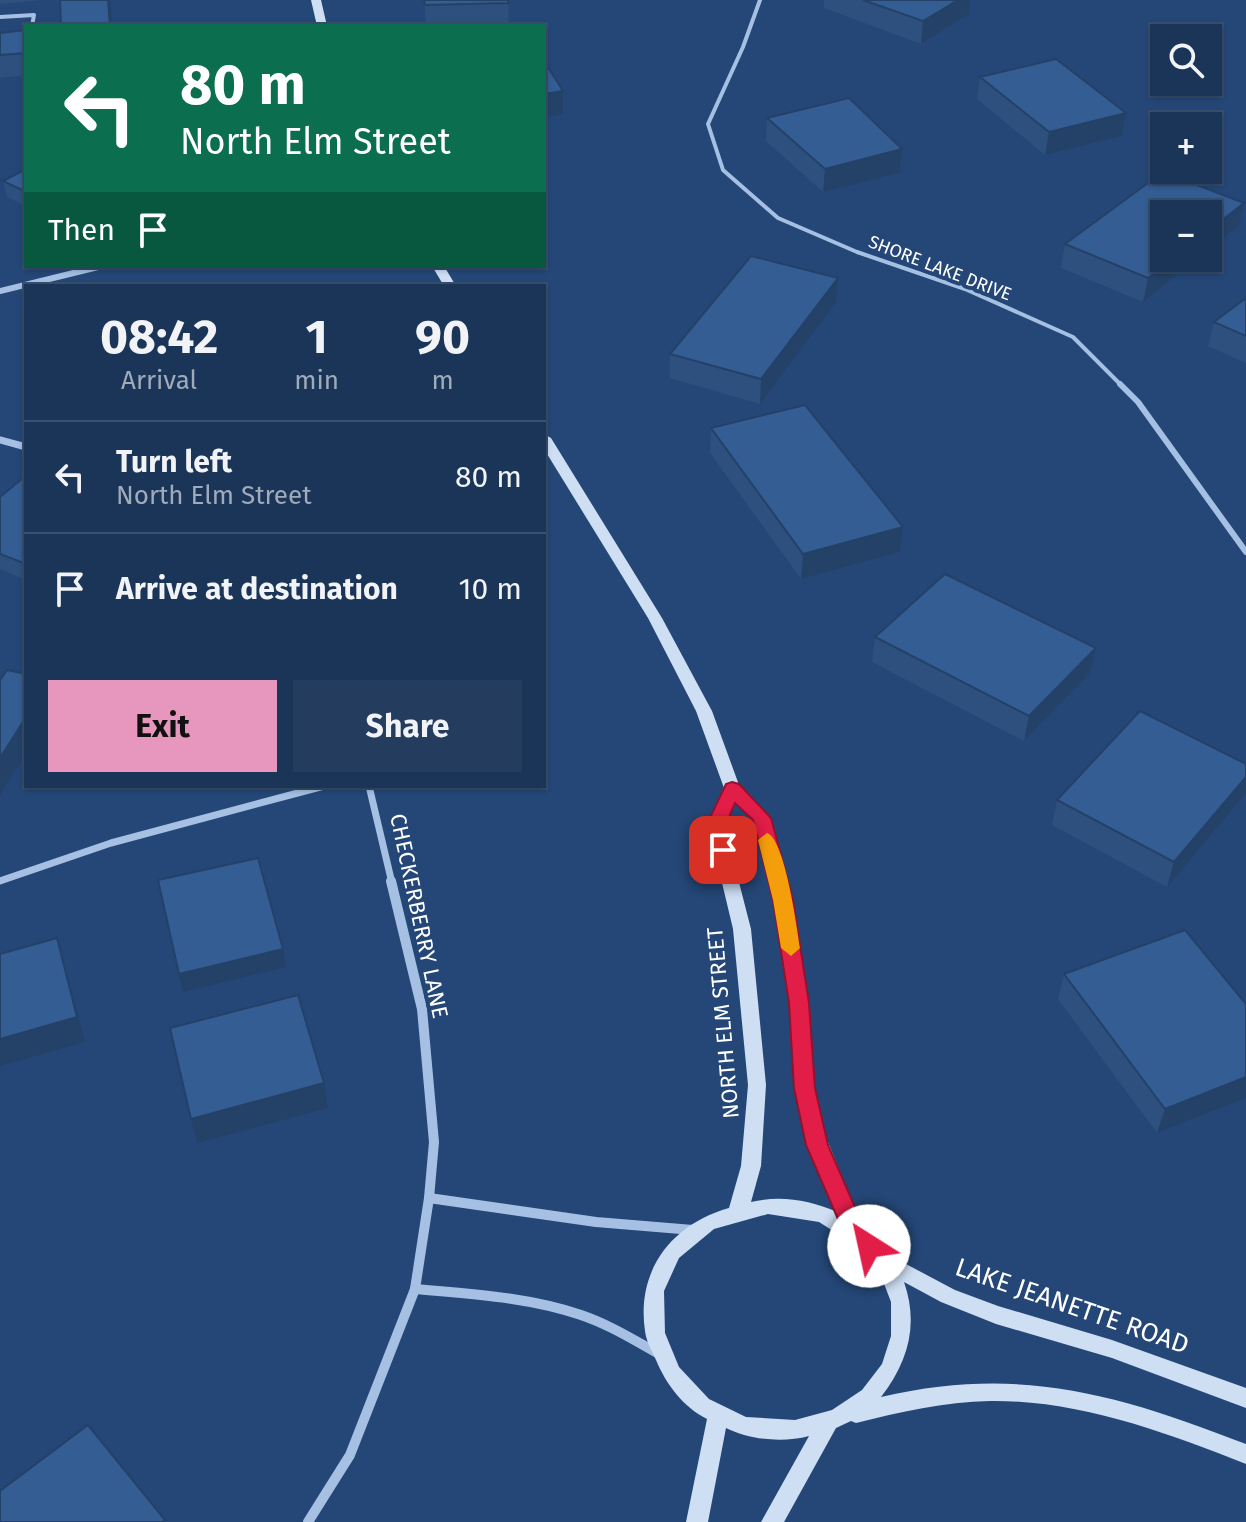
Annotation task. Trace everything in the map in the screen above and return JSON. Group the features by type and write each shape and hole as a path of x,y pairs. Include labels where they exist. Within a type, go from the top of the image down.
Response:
{"main road":[{"path":"316,0 322,24"},
{"path":"546,441 655,618 704,711 732,788 761,818 783,900 799,1003 808,1115 855,1233"},
{"name":"NORTH ELM STREET","path":"732,788 716,824 742,929 757,1085 751,1166 739,1209"},
{"path":"772,1522 837,1420 877,1393 896,1363 903,1328 898,1293 882,1261 855,1233 828,1218 799,1208 768,1206 739,1209 693,1230 669,1255 655,1286 651,1320 660,1354 683,1389 718,1415 754,1428 791,1431 837,1420 903,1400 958,1393 1010,1392 1074,1401 1246,1454"},
{"name":"LAKE JEANETTE ROAD","path":"882,1261 948,1296 996,1315 1112,1349 1246,1398"},
{"path":"697,1522 718,1415"}],"street":[{"path":"29,284 94,268"},
{"path":"0,291 24,285"},
{"path":"0,440 24,446"},
{"path":"0,881 111,843 317,788"},
{"name":"CHECKERBERRY LANE","path":"308,1522 350,1455 415,1289 434,1142 422,1009 369,788"},
{"path":"429,1198 596,1222 693,1230"},
{"path":"415,1289 493,1296 577,1314 609,1326 660,1354"}],"lane":[{"name":"SHORE LAKE DRIVE","path":"760,0 751,36 740,50 708,124 723,170 778,218 857,252 965,289 1073,337 1138,402 1246,552"},
{"path":"0,17 34,15 32,24"}],"building":[{"path":"60,0 108,0 110,24 61,24"},
{"path":"424,0 508,0 508,3 425,5"},
{"path":"863,0 958,0 923,21"},
{"path":"24,30 24,53 0,55 0,33"},
{"path":"1056,59 1126,113 1049,132 980,77"},
{"path":"546,64 563,91 546,94"},
{"path":"849,98 902,149 825,169 767,118"},
{"path":"24,170 24,191 3,181"},
{"path":"1150,182 1150,184 1194,184 1244,203 1222,220 1222,200 1150,200 1150,272 1156,272 1148,278 1065,244"},
{"path":"751,256 838,278 761,379 670,354"},
{"path":"1246,298 1246,336 1214,322"},
{"path":"805,405 903,527 803,554 711,428"},
{"path":"24,480 24,563 0,554 0,497"},
{"path":"945,574 1096,648 1029,716 875,637"},
{"path":"7,670 24,674 24,720 0,758 0,678"},
{"path":"1140,711 1246,764 1246,777 1174,862 1057,800"},
{"path":"258,858 283,949 179,974 158,880"},
{"path":"1185,930 1246,1004 1246,1077 1165,1109 1064,974"},
{"path":"57,938 77,1017 0,1039 0,954"},
{"path":"298,995 324,1083 191,1119 170,1028"},
{"path":"88,1425 165,1520 0,1522 0,1491"}],"slow traffic":[{"path":"767,840 783,900 791,948"}],"route":[{"path":"723,850 716,824 732,788 761,818 783,900 799,1003 808,1115 817,1145 855,1233 869,1246"}]}
